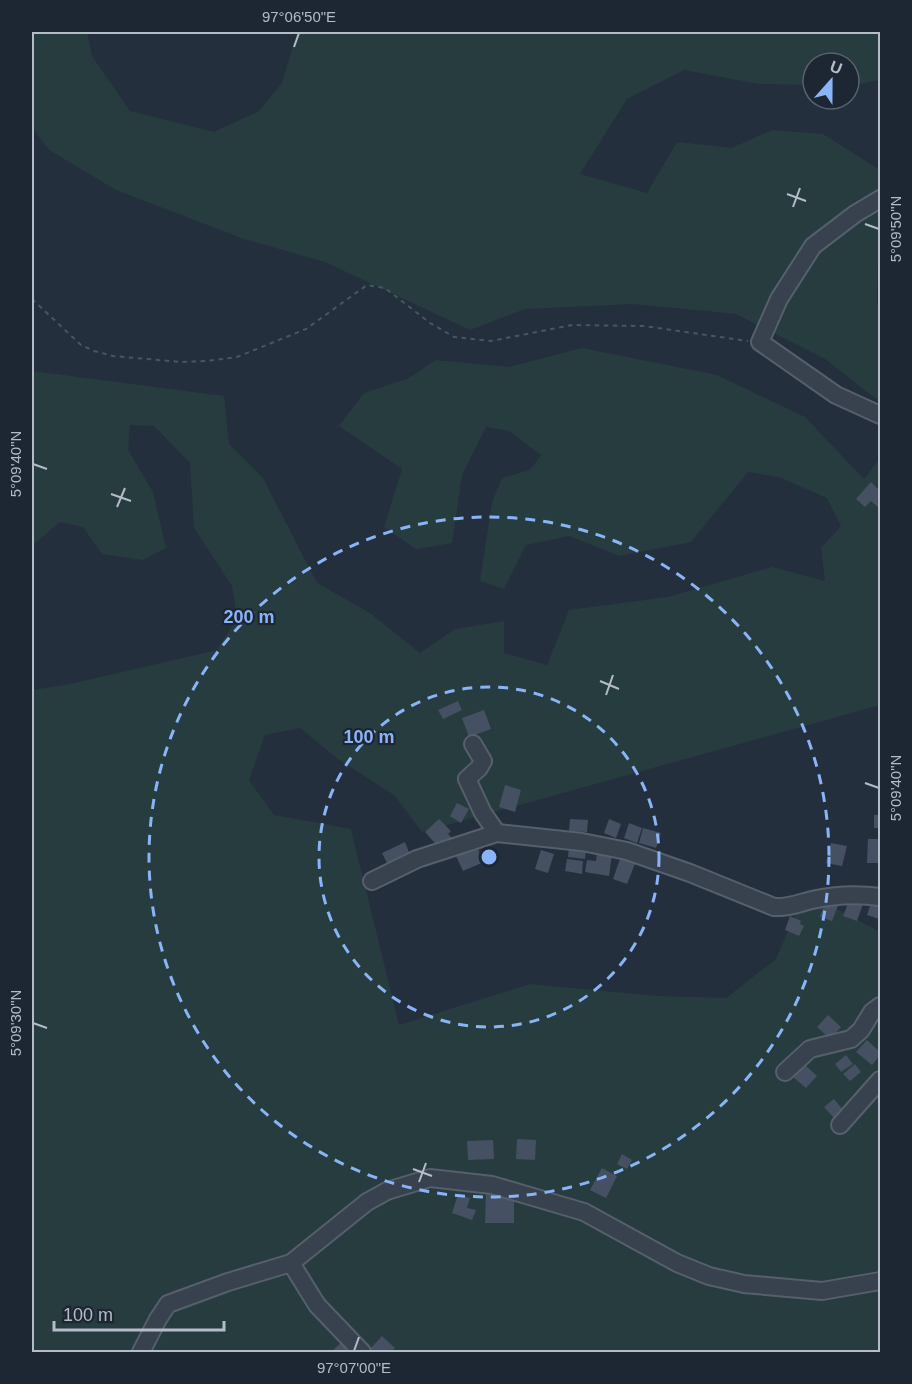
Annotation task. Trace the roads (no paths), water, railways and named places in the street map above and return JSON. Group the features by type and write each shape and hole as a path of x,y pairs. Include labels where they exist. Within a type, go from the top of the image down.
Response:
{"street":[{"path":"880,199 855,214 813,246 779,299 760,342 836,395 880,415"},
{"path":"473,744 483,761 467,779 483,813 497,833"},
{"path":"372,881 417,859 497,833 582,842 627,851 690,873 774,908 784,908 827,897 880,897"},
{"path":"785,1072 810,1049 851,1040 861,1030 872,1012 880,1006"},
{"path":"840,1125 880,1080"},
{"path":"141,1353 158,1318 168,1304 228,1282 291,1263 367,1202 387,1191 430,1178 492,1185 584,1212 677,1263 709,1276 744,1284 822,1292 880,1281"},
{"path":"291,1263 317,1305 362,1353"}]}
